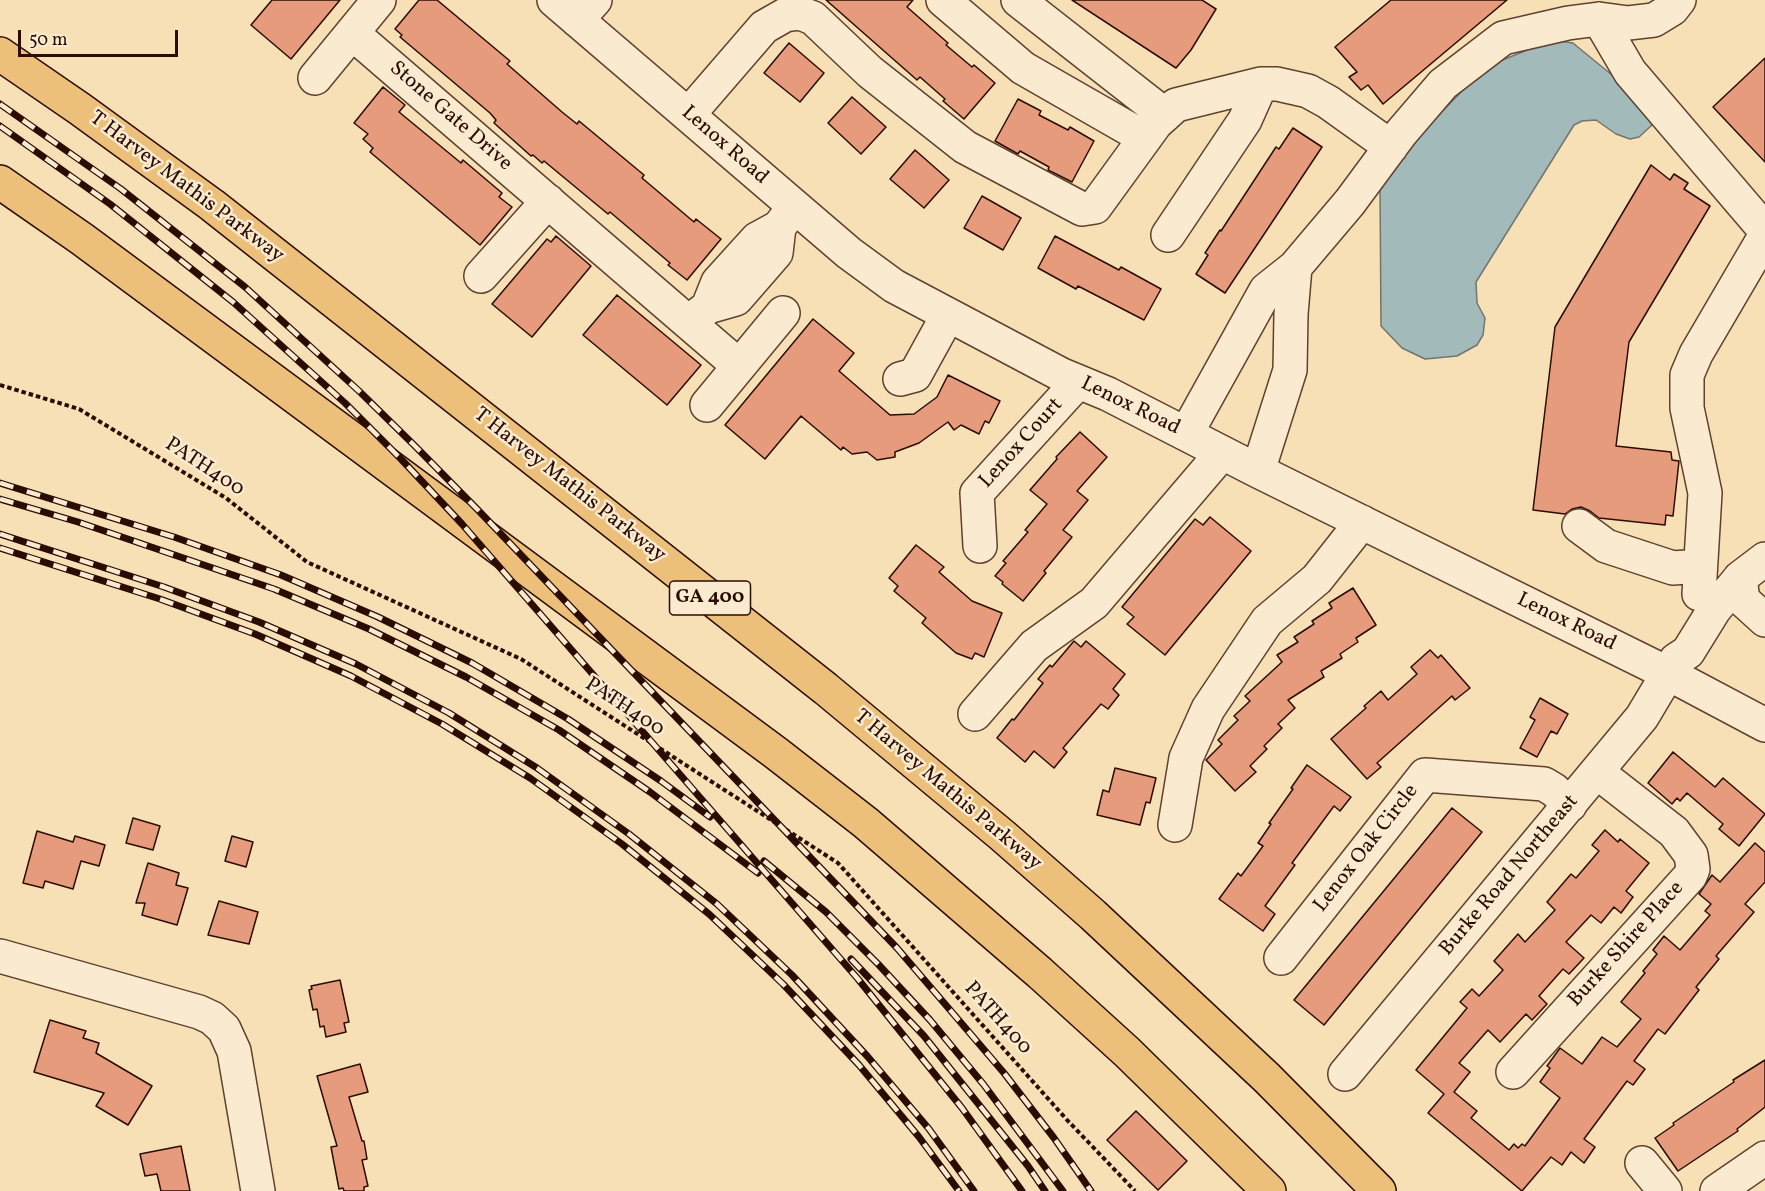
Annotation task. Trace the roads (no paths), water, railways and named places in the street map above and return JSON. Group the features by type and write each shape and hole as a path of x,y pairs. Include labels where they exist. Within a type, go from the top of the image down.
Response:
{"highway":[{"name":"T Harvey Mathis Parkway","path":"0,54 99,122 212,205 826,689 1003,836 1101,922 1267,1078 1379,1191"},
{"path":"0,182 82,239 718,710 857,816 1041,973 1127,1052 1269,1191"}],"street":[{"path":"315,78 379,0"},
{"path":"944,0 1023,69 1155,126"},
{"path":"1018,0 1155,126"},
{"path":"1185,434 1266,290 1295,267 1350,202 1391,147 1443,84 1503,38 1568,23 1599,19 1628,23 1654,20 1672,9 1679,0"},
{"name":"Lenox Road","path":"575,7 688,115 787,217 849,253 894,286 1078,382 1108,394 1362,522 1673,667 1765,725"},
{"path":"688,115 764,27 785,15 800,13 813,18 870,72 965,147 1082,209 1095,207 1155,126 1176,105 1261,84 1276,84 1308,92 1328,102 1391,147"},
{"path":"1599,19 1630,72 1765,230"},
{"name":"Stone Gate Drive","path":"352,33 548,201 698,315 739,366"},
{"path":"1168,235 1245,120 1261,84"},
{"path":"481,276 548,201"},
{"path":"698,315 718,282 746,268 757,239 787,217"},
{"path":"1698,599 1705,493 1687,408 1687,375 1696,354 1765,236"},
{"path":"1258,471 1290,370 1284,361 1284,338 1291,325 1295,267"},
{"path":"1256,308 1291,325"},
{"path":"707,405 783,313"},
{"path":"900,379 915,375 948,315"},
{"name":"Lenox Court","path":"980,546 977,494 1078,382"},
{"path":"975,714 1035,646 1094,603 1222,453"},
{"path":"1174,825 1186,758 1208,709 1267,621 1317,579 1362,522"},
{"path":"1579,526 1606,546 1673,568 1698,599"},
{"path":"1753,568 1743,600 1765,620"},
{"name":"Burke Road Northeast","path":"1345,1074 1642,717 1673,667 1688,652 1698,599 1753,568"},
{"name":"Burke Shire Place","path":"1513,1072 1693,869 1692,855 1674,832 1597,772"},
{"name":"Lenox Oak Circle","path":"1281,958 1425,776 1544,784 1570,805"},
{"path":"0,956 199,1012 212,1018 224,1029 234,1051 258,1191"},
{"path":"1717,1191 1765,1158"},
{"path":"1642,1163 1665,1191"}],"water":[{"path":"1552,40 1573,43 1629,89 1654,119 1651,126 1639,137 1630,139 1616,134 1596,120 1582,121 1574,125 1476,282 1477,303 1485,318 1483,335 1477,345 1457,356 1425,359 1402,348 1381,326 1380,189 1420,134 1467,86 1500,61"}],"railway":[{"path":"0,104 121,189 245,287 359,391 415,446 897,948 1004,1073 1091,1191"},
{"path":"0,126 110,204 233,302 345,403 401,459 462,524 858,979 962,1108 1022,1191"},
{"path":"0,483 174,537 281,575 378,617 472,663 568,719 710,817"},
{"path":"0,499 78,522 274,589 369,629 466,677 559,730 650,792 758,873"},
{"path":"0,534 164,587 259,622 356,664 449,713 537,768 629,834 717,904 792,975 868,1057 929,1129 974,1191"},
{"path":"0,548 160,599 255,634 351,676 442,724 530,778 622,844 709,914 783,984 859,1065 919,1137 959,1191"},
{"path":"764,861 826,912 930,1020 984,1085 1063,1191"},
{"path":"851,959 924,1036 1028,1166 1045,1191"}]}
